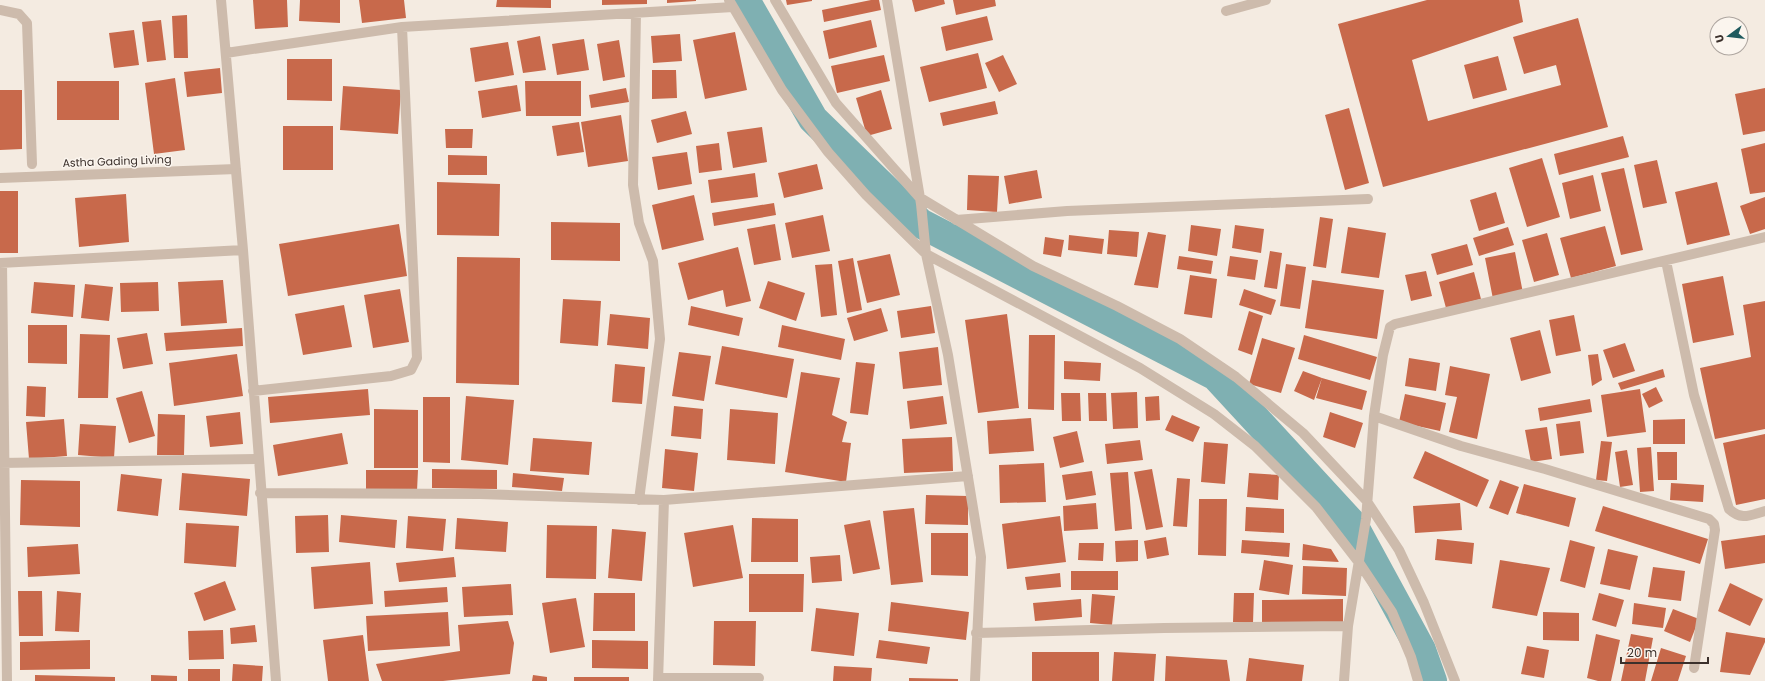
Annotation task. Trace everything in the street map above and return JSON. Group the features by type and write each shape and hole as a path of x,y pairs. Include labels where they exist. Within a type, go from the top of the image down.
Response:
{"street":[{"path":"221,0 243,250 260,493 276,681"},
{"path":"775,0 836,102 920,200 1033,266 1117,306 1180,339 1236,377 1303,433 1366,500 1399,550 1424,603 1455,681"},
{"path":"887,0 920,200 926,243 926,254 948,355 981,557 976,633 975,681"},
{"path":"1226,10 1266,0"},
{"path":"226,53 402,27 636,13 731,4 782,90 828,152 866,195 926,254 1140,368 1214,414 1255,446 1316,508 1360,560 1392,612 1411,657 1418,681"},
{"path":"0,10 19,14 27,23 32,164"},
{"path":"636,13 633,185 639,223 653,261 660,339 638,500"},
{"path":"253,391 391,376 411,370 417,358 402,27"},
{"name":"Astha Gading Living","path":"0,178 236,169"},
{"path":"956,220 1075,210 1368,199"},
{"path":"1344,681 1348,626 1366,519 1366,500 1374,416 1390,327 1395,324 1765,237"},
{"path":"7,681 1,263 243,250"},
{"path":"1666,261 1694,395 1729,509 1736,515 1743,516 1765,511"},
{"path":"1374,416 1461,446 1545,468 1709,519 1714,524 1715,530 1694,668"},
{"path":"3,463 258,459"},
{"path":"260,493 480,494 664,500 968,476"},
{"path":"664,500 658,679 759,678"},
{"path":"976,633 1164,628 1348,626"}],"building":[{"path":"253,0 287,0 288,27 255,29"},
{"path":"300,0 340,0 340,23 299,21"},
{"path":"359,0 404,0 406,18 362,23"},
{"path":"497,0 551,0 551,8 496,7"},
{"path":"602,0 647,0 647,4 602,5"},
{"path":"667,0 696,0 696,1 667,3"},
{"path":"786,0 812,0 812,1 787,5"},
{"path":"871,0 879,0 881,10 824,22 822,10"},
{"path":"912,0 944,0 945,4 915,12"},
{"path":"953,0 995,0 996,6 956,15"},
{"path":"1427,0 1519,0 1523,22 1412,60 1428,121 1561,85 1556,65 1524,74 1513,37 1578,18 1608,127 1383,187 1338,24"},
{"path":"187,15 188,58 174,58 172,16"},
{"path":"987,16 993,40 946,51 941,27"},
{"path":"161,20 166,60 147,62 142,22"},
{"path":"871,20 877,47 829,59 823,31"},
{"path":"134,30 139,65 114,68 109,33"},
{"path":"735,32 747,90 705,99 693,40"},
{"path":"680,34 682,61 653,63 651,36"},
{"path":"540,36 546,70 523,73 517,41"},
{"path":"584,39 589,70 557,75 552,44"},
{"path":"619,40 625,77 603,81 597,44"},
{"path":"508,42 514,75 475,82 470,48"},
{"path":"978,53 987,88 929,102 920,67"},
{"path":"884,55 890,81 837,93 831,66"},
{"path":"1003,55 1017,84 999,92 985,63"},
{"path":"1498,56 1507,90 1473,99 1464,65"},
{"path":"287,59 332,59 332,101 287,100"},
{"path":"220,68 222,93 187,97 184,72"},
{"path":"652,70 676,70 677,98 652,99"},
{"path":"175,78 185,150 154,154 145,83"},
{"path":"57,81 119,81 119,120 57,120"},
{"path":"525,81 581,81 581,116 526,116"},
{"path":"517,85 521,111 482,118 478,91"},
{"path":"343,86 401,90 398,134 340,130"},
{"path":"626,88 629,102 591,108 589,95"},
{"path":"1765,88 1765,131 1743,135 1735,94"},
{"path":"0,90 22,90 22,149 0,150"},
{"path":"881,90 892,129 867,136 856,98"},
{"path":"995,101 998,114 943,126 940,113"},
{"path":"1349,108 1369,183 1345,190 1325,115"},
{"path":"686,111 692,134 657,143 651,120"},
{"path":"621,115 628,161 588,167 581,122"},
{"path":"579,122 584,152 557,156 552,126"},
{"path":"283,126 333,126 333,170 283,170"},
{"path":"762,127 767,162 733,168 727,132"},
{"path":"445,129 473,129 472,148 446,148"},
{"path":"1623,136 1629,157 1559,175 1554,154"},
{"path":"719,143 722,170 699,173 696,146"},
{"path":"1765,143 1765,192 1750,194 1741,149"},
{"path":"687,152 692,184 658,190 652,157"},
{"path":"448,155 487,156 487,175 448,175"},
{"path":"1542,158 1560,217 1527,227 1509,168"},
{"path":"1657,160 1667,203 1643,208 1634,165"},
{"path":"817,164 823,189 784,198 778,173"},
{"path":"1624,168 1643,250 1621,255 1601,173"},
{"path":"1037,170 1042,198 1009,204 1004,176"},
{"path":"755,173 758,197 711,203 708,180"},
{"path":"968,175 999,176 997,212 967,210"},
{"path":"1593,175 1601,211 1570,219 1562,183"},
{"path":"437,182 500,184 499,236 437,235"},
{"path":"1717,182 1730,235 1687,245 1675,192"},
{"path":"0,191 18,191 18,253 0,253"},
{"path":"1496,192 1505,223 1479,231 1470,200"},
{"path":"126,194 129,242 79,247 75,198"},
{"path":"694,195 704,240 662,250 652,205"},
{"path":"1765,197 1765,229 1750,234 1740,206"},
{"path":"774,203 776,215 714,226 712,213"},
{"path":"823,215 830,251 792,258 785,223"},
{"path":"1320,217 1333,219 1326,268 1313,266"},
{"path":"551,222 620,223 620,261 551,260"},
{"path":"399,224 407,276 288,296 279,244"},
{"path":"775,224 781,260 754,265 747,229"},
{"path":"1191,225 1221,229 1217,256 1188,251"},
{"path":"1235,225 1264,229 1261,253 1232,248"},
{"path":"1605,226 1616,266 1571,278 1560,238"},
{"path":"1348,227 1386,233 1379,278 1341,273"},
{"path":"1508,227 1514,245 1479,256 1473,238"},
{"path":"1109,230 1139,232 1137,257 1107,254"},
{"path":"1148,232 1166,235 1158,288 1134,285"},
{"path":"1547,233 1559,275 1534,282 1522,240"},
{"path":"1069,235 1104,239 1102,254 1068,250"},
{"path":"1045,237 1064,240 1061,257 1043,254"},
{"path":"1467,244 1473,265 1437,275 1431,254"},
{"path":"738,247 751,301 726,307 723,290 688,300 678,263"},
{"path":"1270,251 1282,253 1277,289 1264,287"},
{"path":"1515,252 1523,293 1493,299 1485,258"},
{"path":"890,254 900,295 867,303 857,261"},
{"path":"1179,256 1213,261 1211,274 1177,269"},
{"path":"1230,256 1258,260 1255,280 1227,276"},
{"path":"457,257 520,258 519,385 456,383"},
{"path":"853,258 862,310 847,313 838,261"},
{"path":"832,264 837,315 821,317 815,265"},
{"path":"1286,264 1306,267 1300,309 1280,306"},
{"path":"1426,271 1432,296 1411,301 1405,275"},
{"path":"1474,272 1481,299 1446,308 1439,282"},
{"path":"1190,275 1217,279 1212,318 1184,314"},
{"path":"1723,276 1734,335 1693,343 1682,284"},
{"path":"223,280 227,323 181,326 178,282"},
{"path":"1312,280 1384,290 1377,339 1305,328"},
{"path":"768,281 805,293 796,321 759,308"},
{"path":"34,282 75,285 73,317 31,313"},
{"path":"158,282 159,311 121,312 120,283"},
{"path":"85,284 113,287 109,321 81,318"},
{"path":"400,289 409,342 373,348 364,295"},
{"path":"1244,289 1276,300 1271,315 1239,305"},
{"path":"563,299 601,301 598,346 560,343"},
{"path":"1765,301 1765,429 1715,439 1700,368 1751,357 1743,305"},
{"path":"344,305 352,347 303,355 295,314"},
{"path":"691,306 743,318 739,336 688,325"},
{"path":"931,306 935,333 901,338 897,311"},
{"path":"881,308 888,331 854,341 847,318"},
{"path":"1249,311 1263,316 1252,355 1238,350"},
{"path":"610,314 650,318 648,349 607,345"},
{"path":"1007,314 1019,408 978,413 965,320"},
{"path":"1574,315 1581,351 1556,356 1549,320"},
{"path":"28,325 67,325 67,364 28,363"},
{"path":"782,325 845,339 841,360 778,347"},
{"path":"242,328 243,346 166,351 164,333"},
{"path":"1540,330 1551,373 1521,381 1510,338"},
{"path":"147,333 153,364 123,369 117,338"},
{"path":"80,334 110,335 108,398 78,398"},
{"path":"1029,335 1055,335 1054,410 1028,409"},
{"path":"1304,335 1377,357 1370,380 1298,359"},
{"path":"1262,338 1295,348 1281,393 1249,384"},
{"path":"1625,343 1635,371 1613,378 1603,350"},
{"path":"722,346 794,359 787,398 715,384"},
{"path":"938,347 942,385 903,389 899,352"},
{"path":"679,352 711,356 704,401 672,396"},
{"path":"237,354 243,396 174,406 169,363"},
{"path":"1598,354 1602,380 1592,386 1588,355"},
{"path":"1409,358 1440,363 1436,391 1405,386"},
{"path":"1064,361 1101,363 1100,381 1064,379"},
{"path":"856,362 875,364 868,415 850,413"},
{"path":"615,364 645,367 642,404 612,402"},
{"path":"1450,366 1490,374 1477,439 1449,432 1457,397 1445,395"},
{"path":"1663,369 1665,377 1621,390 1618,383"},
{"path":"1303,371 1322,378 1314,400 1294,391"},
{"path":"801,372 840,378 832,415 847,422 842,442 851,443 846,482 785,472"},
{"path":"1322,378 1367,391 1362,410 1316,398"},
{"path":"27,386 46,387 45,417 26,416"},
{"path":"1656,387 1663,401 1649,408 1642,394"},
{"path":"368,389 370,415 270,423 268,397"},
{"path":"1640,389 1646,432 1607,437 1601,395"},
{"path":"142,391 155,436 129,443 116,398"},
{"path":"1137,392 1138,428 1113,429 1111,393"},
{"path":"1061,393 1080,393 1081,421 1062,421"},
{"path":"1088,393 1106,393 1107,421 1089,421"},
{"path":"1405,394 1446,403 1440,431 1399,422"},
{"path":"466,396 514,400 508,465 461,460"},
{"path":"943,396 947,424 910,429 907,401"},
{"path":"1159,396 1160,420 1146,421 1145,397"},
{"path":"423,397 450,397 450,463 423,462"},
{"path":"1590,399 1592,412 1540,421 1538,408"},
{"path":"674,406 703,409 701,439 671,436"},
{"path":"374,409 418,410 418,468 374,468"},
{"path":"730,409 778,413 775,464 727,460"},
{"path":"240,412 243,444 210,447 206,416"},
{"path":"1330,412 1363,423 1355,448 1323,437"},
{"path":"158,414 185,415 184,455 157,455"},
{"path":"1172,415 1200,427 1193,442 1165,430"},
{"path":"1031,418 1034,451 989,454 987,421"},
{"path":"64,419 67,456 29,459 26,422"},
{"path":"1685,419 1685,444 1653,444 1653,420"},
{"path":"1580,421 1584,453 1560,456 1556,424"},
{"path":"80,424 116,426 114,458 78,455"},
{"path":"1547,427 1552,459 1531,462 1525,430"},
{"path":"1077,431 1084,462 1060,468 1053,437"},
{"path":"342,433 348,464 278,476 273,445"},
{"path":"1765,434 1765,499 1736,505 1723,443"},
{"path":"952,437 953,471 904,473 902,439"},
{"path":"533,438 592,442 589,475 530,471"},
{"path":"1140,440 1143,460 1107,464 1105,444"},
{"path":"1601,441 1612,442 1607,481 1596,480"},
{"path":"1204,442 1228,444 1225,484 1201,482"},
{"path":"1651,447 1654,491 1640,492 1637,448"},
{"path":"665,449 698,453 694,491 662,488"},
{"path":"1627,450 1633,485 1620,487 1615,452"},
{"path":"1425,451 1489,480 1477,507 1413,478"},
{"path":"1657,452 1677,452 1677,480 1658,480"},
{"path":"1044,463 1046,502 1000,503 999,465"},
{"path":"432,469 497,470 497,489 432,488"},
{"path":"1152,469 1163,527 1146,530 1134,472"},
{"path":"366,470 418,470 417,491 366,491"},
{"path":"1092,471 1096,495 1066,500 1062,475"},
{"path":"1128,472 1132,529 1115,531 1110,473"},
{"path":"182,473 250,479 247,516 179,510"},
{"path":"513,473 564,478 562,491 512,487"},
{"path":"1249,473 1279,475 1278,500 1247,497"},
{"path":"121,474 162,479 158,516 117,511"},
{"path":"1177,478 1190,479 1187,527 1173,526"},
{"path":"21,480 80,481 80,527 20,525"},
{"path":"1500,480 1519,487 1508,515 1489,508"},
{"path":"1671,483 1704,485 1703,502 1670,500"},
{"path":"1524,484 1576,498 1569,527 1516,513"},
{"path":"926,495 968,496 968,525 925,524"},
{"path":"1199,499 1227,499 1226,556 1198,555"},
{"path":"1096,503 1098,529 1064,531 1063,506"},
{"path":"1460,503 1462,530 1415,533 1413,506"},
{"path":"1603,506 1708,539 1700,564 1595,531"},
{"path":"1246,507 1284,509 1284,533 1245,531"},
{"path":"914,508 923,582 891,585 883,511"},
{"path":"328,515 329,552 296,553 295,516"},
{"path":"341,515 397,520 395,548 339,542"},
{"path":"408,516 446,519 443,551 406,548"},
{"path":"1060,516 1066,562 1007,569 1002,524"},
{"path":"457,518 508,522 506,552 455,549"},
{"path":"752,518 798,519 798,562 751,562"},
{"path":"870,520 880,569 853,574 844,525"},
{"path":"186,523 239,526 236,567 184,563"},
{"path":"547,525 597,526 596,579 546,578"},
{"path":"733,525 743,578 693,587 684,533"},
{"path":"612,529 646,532 642,581 608,578"},
{"path":"931,533 968,533 968,576 931,575"},
{"path":"1765,535 1765,563 1725,569 1721,541"},
{"path":"1166,537 1169,555 1147,559 1144,541"},
{"path":"1437,539 1474,543 1472,564 1435,560"},
{"path":"1138,540 1138,561 1116,562 1115,541"},
{"path":"1242,540 1290,543 1289,557 1241,553"},
{"path":"1570,540 1595,547 1585,588 1560,581"},
{"path":"1079,543 1104,543 1103,561 1078,560"},
{"path":"78,544 80,574 28,577 27,547"},
{"path":"1303,544 1331,549 1339,562 1302,560"},
{"path":"1608,549 1638,556 1630,590 1600,584"},
{"path":"840,555 842,581 812,583 810,557"},
{"path":"454,557 456,577 399,582 396,563"},
{"path":"1264,560 1293,565 1289,595 1259,590"},
{"path":"1500,560 1550,568 1537,616 1492,608"},
{"path":"370,562 373,604 314,609 311,567"},
{"path":"1303,566 1347,568 1346,596 1302,594"},
{"path":"1653,567 1685,571 1681,601 1648,597"},
{"path":"1071,571 1118,571 1118,590 1071,590"},
{"path":"1060,573 1061,587 1027,590 1025,577"},
{"path":"749,574 804,574 803,612 749,612"},
{"path":"225,581 236,610 204,621 194,593"},
{"path":"1730,583 1763,599 1750,626 1718,611"},
{"path":"511,584 513,615 464,617 462,587"},
{"path":"447,587 448,602 385,607 384,591"},
{"path":"18,591 42,591 43,636 19,636"},
{"path":"57,591 81,593 79,632 55,631"},
{"path":"594,593 635,593 635,631 593,631"},
{"path":"1234,593 1254,593 1253,623 1233,622"},
{"path":"1599,593 1624,600 1616,627 1592,620"},
{"path":"1092,594 1115,596 1112,625 1090,623"},
{"path":"576,598 585,647 550,653 542,603"},
{"path":"1081,599 1082,617 1035,621 1033,603"},
{"path":"1343,599 1343,622 1262,622 1262,600"},
{"path":"891,602 969,612 966,640 888,631"},
{"path":"1634,603 1666,608 1663,628 1632,624"},
{"path":"816,608 859,613 854,656 811,651"},
{"path":"1673,609 1699,619 1690,642 1664,631"},
{"path":"448,612 450,646 368,651 366,616"},
{"path":"1543,612 1579,613 1579,641 1543,640"},
{"path":"508,621 514,643 510,674 443,681 382,681 376,664 460,651 458,625"},
{"path":"714,621 756,621 755,666 713,665"},
{"path":"255,625 257,642 231,644 230,628"},
{"path":"223,630 224,659 189,660 188,631"},
{"path":"1726,632 1765,638 1765,642 1750,675 1720,672"},
{"path":"1596,634 1620,640 1611,681 1598,681 1587,678"},
{"path":"1631,634 1653,638 1645,681 1621,681"},
{"path":"363,635 369,681 328,681 323,640"},
{"path":"90,640 90,669 20,670 20,642"},
{"path":"592,640 648,641 648,669 592,668"},
{"path":"879,640 930,647 927,664 876,658"},
{"path":"1527,646 1549,650 1544,678 1521,674"},
{"path":"1661,648 1686,656 1678,681 1651,681"},
{"path":"1032,652 1099,652 1099,681 1032,681"},
{"path":"1114,652 1156,654 1154,681 1112,681"},
{"path":"1166,656 1227,660 1230,681 1165,681"},
{"path":"1249,658 1304,665 1302,681 1246,681"},
{"path":"233,664 263,666 262,681 232,681"},
{"path":"834,666 872,668 871,681 833,681"},
{"path":"188,669 220,669 220,681 188,681"},
{"path":"35,675 115,677 115,681 35,681"},
{"path":"151,675 177,676 177,681 151,681"},
{"path":"533,675 547,677 547,681 532,681"},
{"path":"574,677 629,677 629,681 574,681"},
{"path":"909,678 958,679 958,681 909,681"}],"waterway":[{"path":"745,0 813,119 920,223 1216,376 1353,525 1421,650 1432,681"}]}
